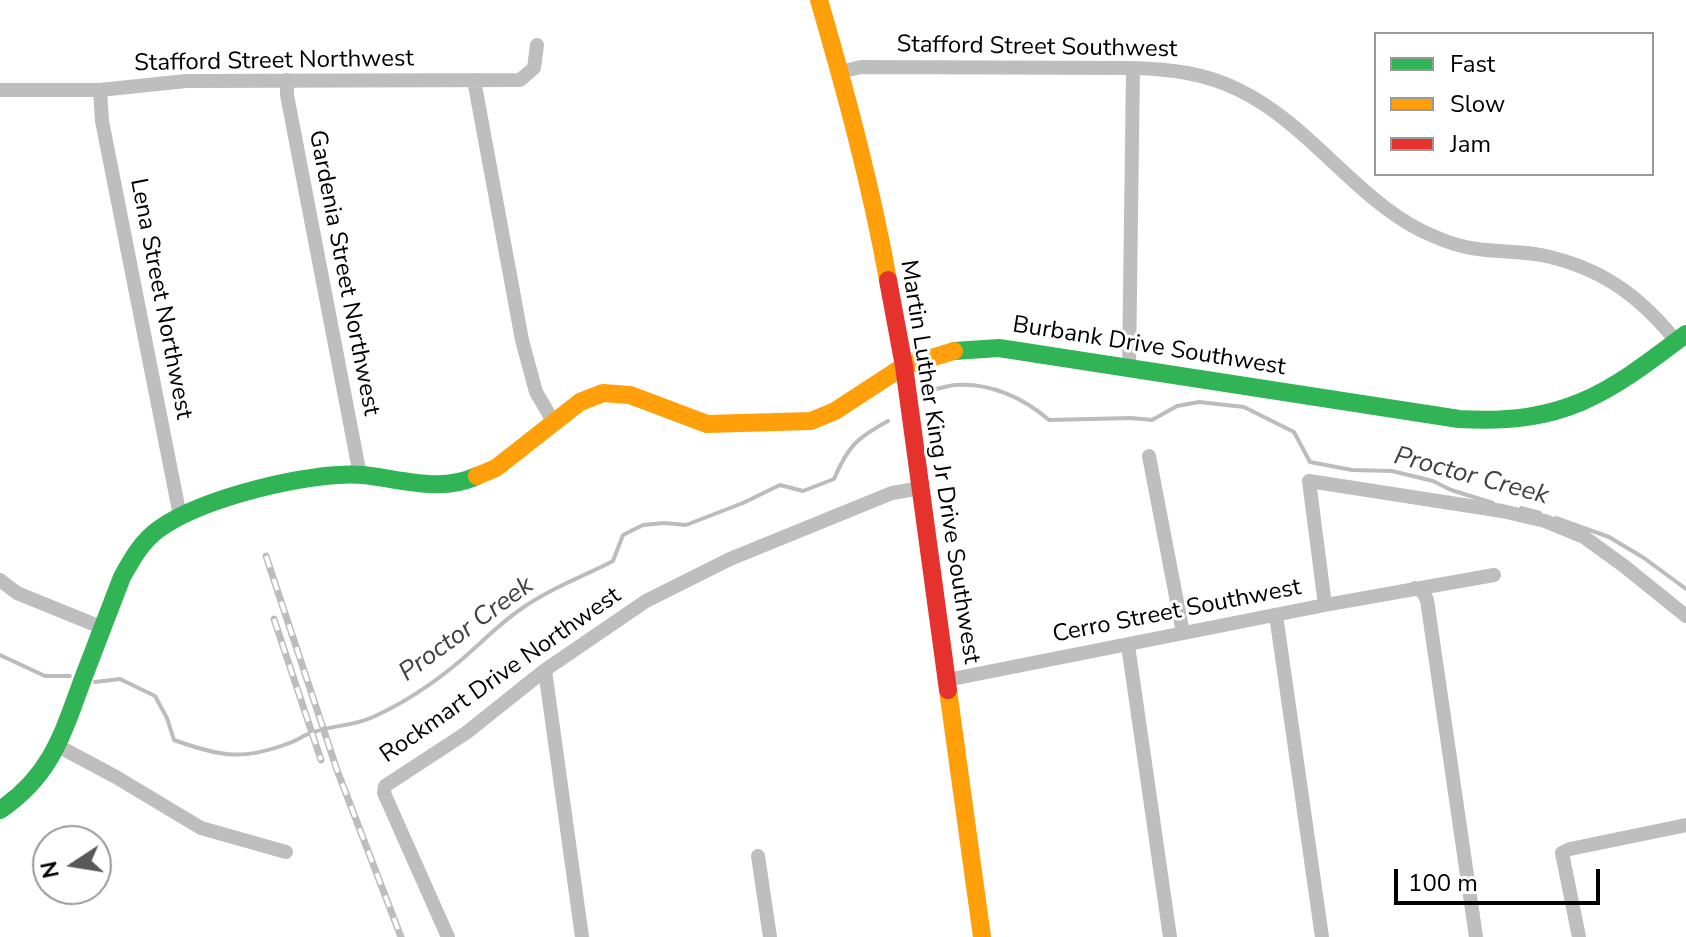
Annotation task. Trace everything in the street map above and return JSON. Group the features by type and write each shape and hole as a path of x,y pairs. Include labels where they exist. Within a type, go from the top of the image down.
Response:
{"street":[{"name":"Martin Luther King Jr Drive Southwest","path":"819,0 876,213 904,366 982,937"},
{"name":"Stafford Street Northwest","path":"0,90 100,90 186,81 520,80 534,68 537,45"},
{"name":"Stafford Street Southwest","path":"840,72 861,67 1133,68 1189,72 1214,79 1241,91 1282,117 1376,201 1419,229 1464,247 1540,255 1588,269 1614,282 1637,299 1681,338"},
{"path":"1129,367 1133,68"},
{"name":"Gardenia Street Northwest","path":"287,80 287,95 360,475"},
{"path":"0,810 33,785 47,766 58,746 122,577 134,555 156,531 180,516 230,497 265,487 324,477 360,475 436,485 467,481 496,468 554,423 536,392 522,340 474,80"},
{"name":"Lena Street Northwest","path":"100,90 102,121 180,516"},
{"name":"Burbank Drive Southwest","path":"554,423 580,402 603,393 630,395 707,424 811,421 835,411 904,366 959,349 999,348 1488,421 1535,417 1580,404 1619,383 1681,338"},
{"path":"1149,456 1183,633"},
{"path":"1325,605 1309,481 1502,511 1545,521 1584,537 1686,616"},
{"name":"Rockmart Drive Northwest","path":"448,937 384,793 385,786 466,733 545,670 646,601 730,559 892,493 921,488"},
{"name":"Cerro Street Southwest","path":"947,680 1494,575"},
{"path":"0,580 17,593 103,628"},
{"path":"1415,588 1423,592 1427,600 1476,937"},
{"path":"1276,615 1322,937"},
{"path":"1128,645 1170,937"},
{"path":"545,670 582,937"},
{"path":"58,746 201,828 286,852"},
{"path":"1579,937 1562,853 1686,825"},
{"path":"758,856 770,937"}],"waterway":[{"name":"Proctor Creek","path":"930,390 955,385 993,389 1017,398 1049,420 1152,420 1177,406 1199,402 1244,407 1294,432 1310,462 1352,470 1392,471 1433,481 1493,503"},
{"name":"Proctor Creek","path":"95,682 120,679 155,696 174,740 219,753 260,752 311,733 366,720 429,685 532,602 613,561 623,535 643,525 686,525 780,485 803,491 834,479 855,444 888,421"},
{"name":"Proctor Creek","path":"1521,508 1540,513"},
{"name":"Proctor Creek","path":"1556,518 1609,537 1686,589"},
{"name":"Proctor Creek","path":"0,655 45,676 70,676"}],"railway":[{"path":"266,556 337,770 401,937"},
{"path":"274,619 321,760"}],"traffic: fast":[{"path":"954,351 999,348 1459,419 1496,420 1528,417 1582,402 1632,374 1686,334"},
{"path":"0,810 33,782 54,750 122,577 142,545 159,529 228,497 315,477 363,475 406,482 449,484 477,476"}],"traffic: slow":[{"path":"819,0 857,139 888,280"},
{"path":"477,476 496,468 580,402 603,393 630,395 707,424 811,421 835,411 904,366 954,351"},
{"path":"948,690 982,937"}],"traffic: jam":[{"path":"888,280 904,366 948,690"}]}
